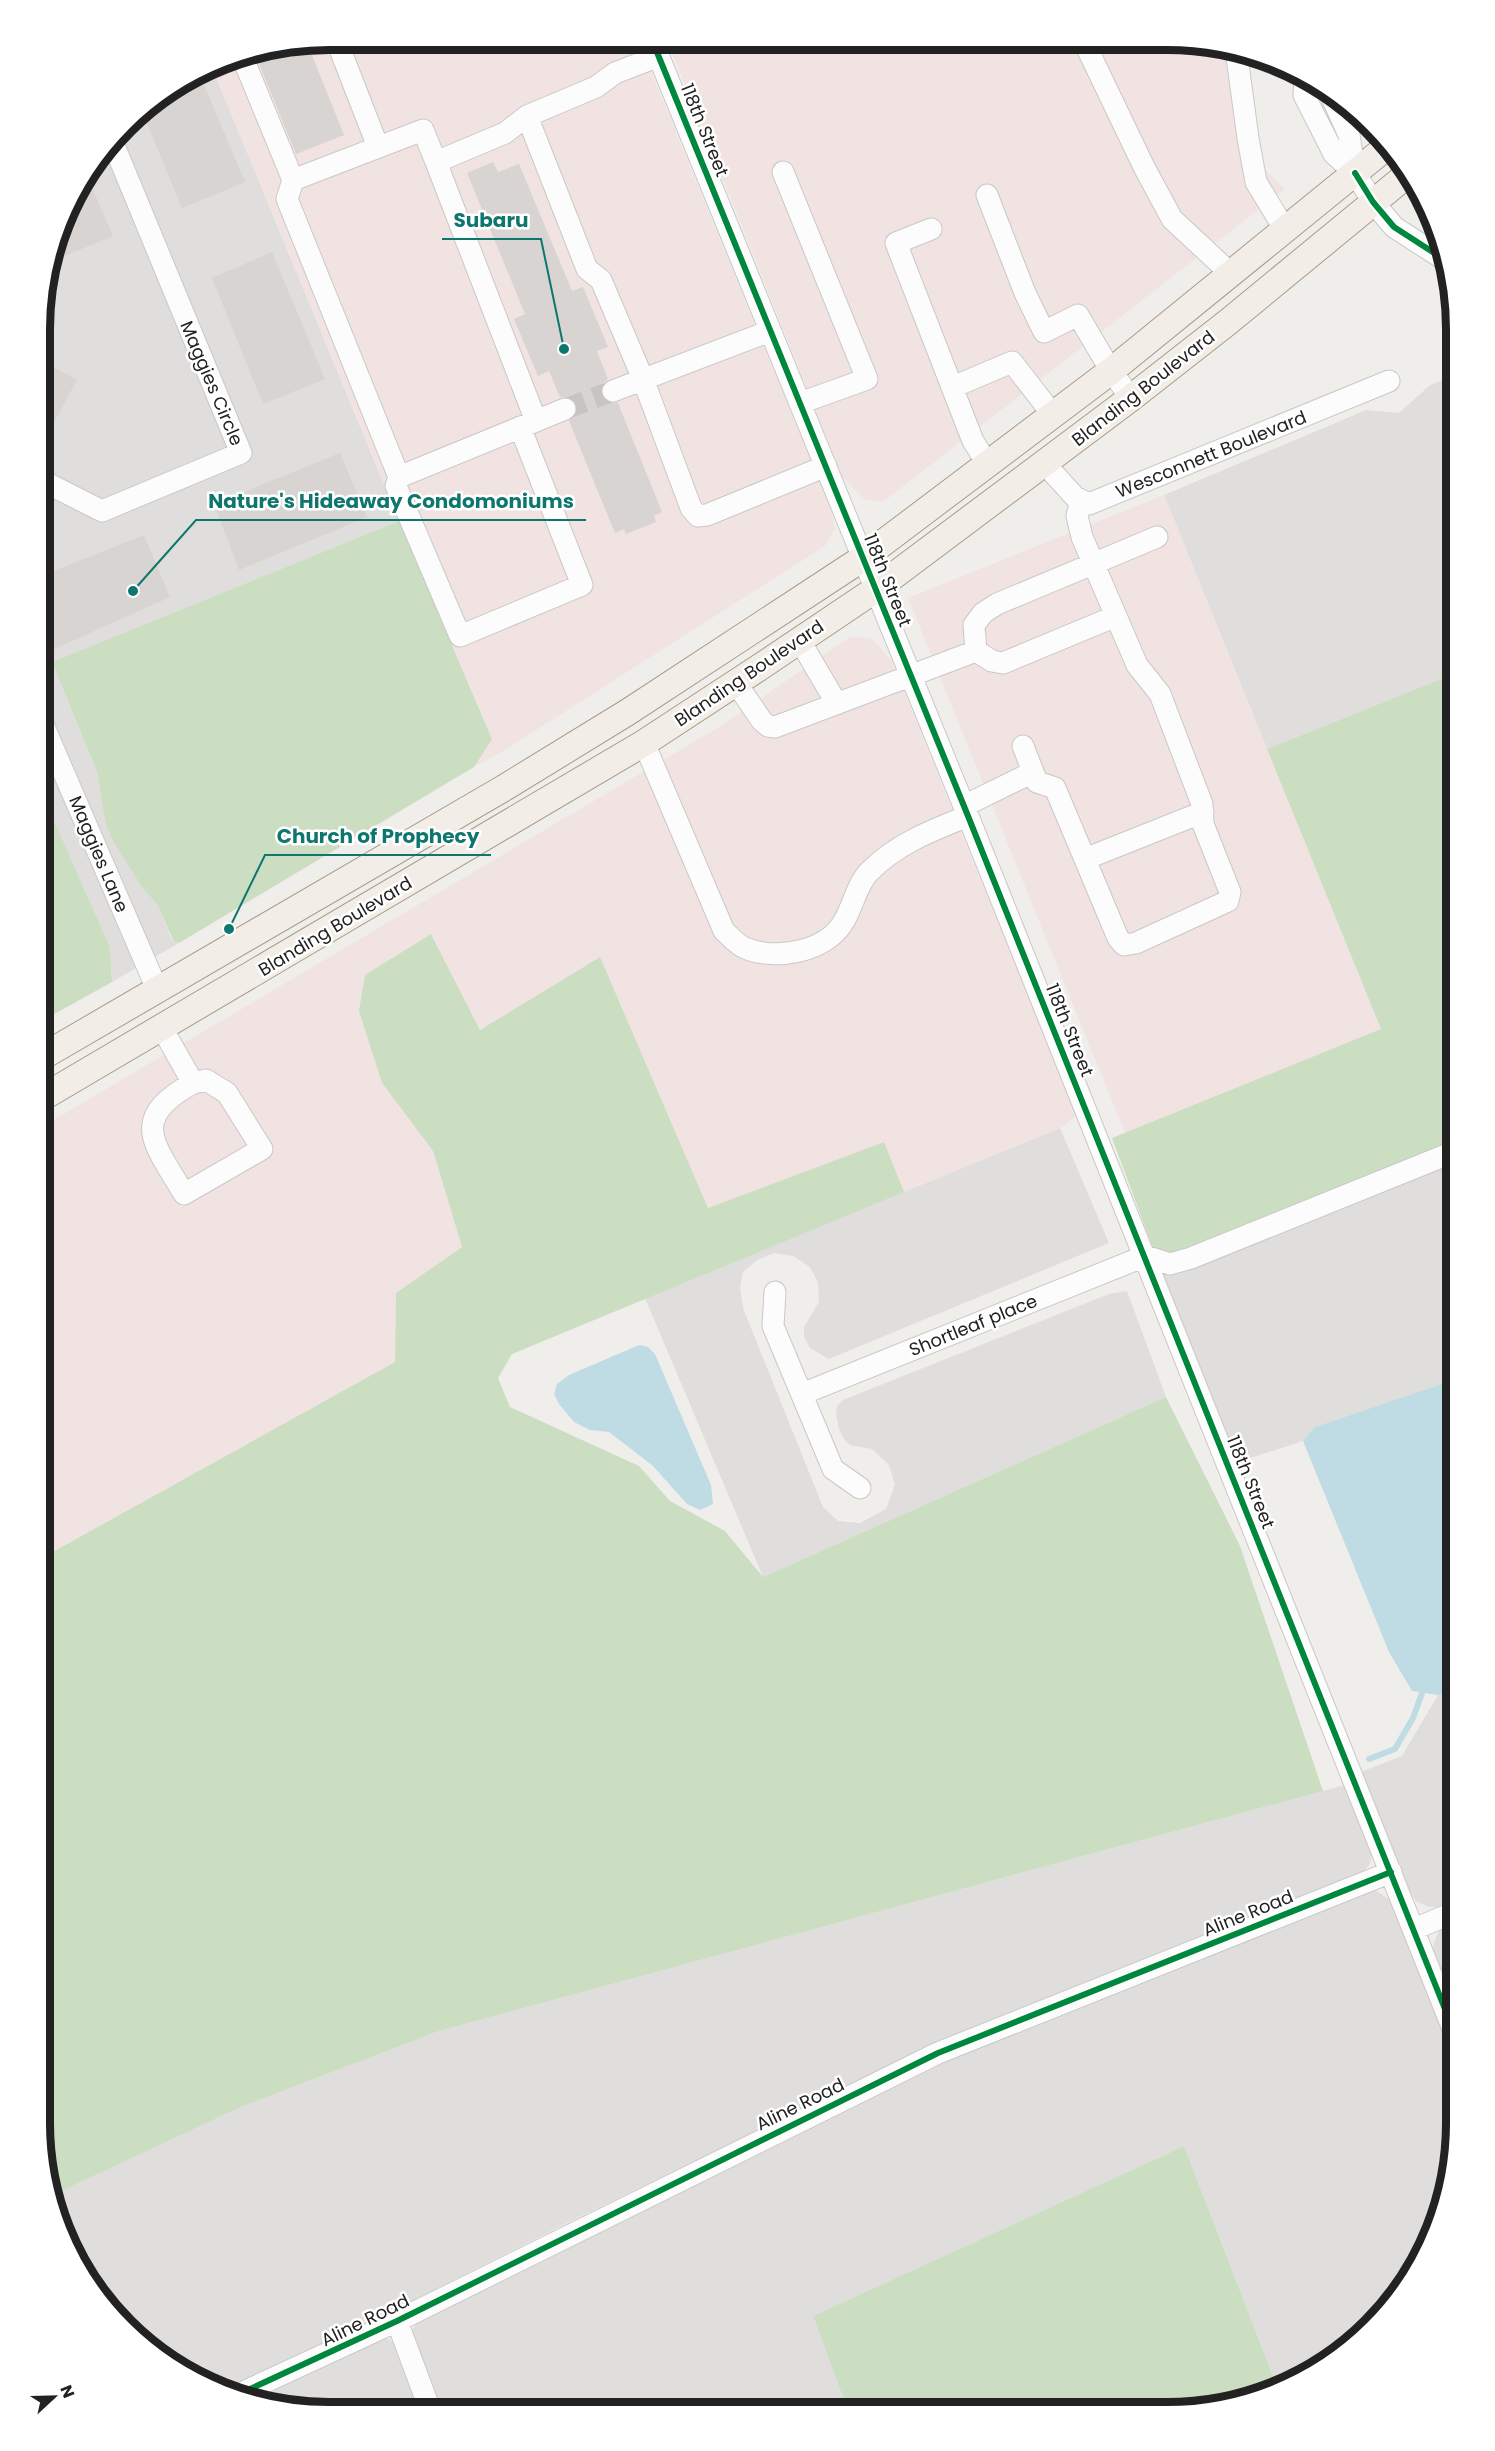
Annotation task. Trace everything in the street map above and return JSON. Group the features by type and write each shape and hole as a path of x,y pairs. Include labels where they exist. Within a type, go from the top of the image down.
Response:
{"main road":[{"name":"Blanding Boulevard","path":"50,1052 504,788 628,712 863,558 1111,371 1381,151"},
{"name":"Blanding Boulevard","path":"50,1093 644,743 800,641 876,589 1131,398 1228,322 1401,179"},
{"path":"162,1028 178,996 229,948"},
{"path":"88,1071 139,1023 157,989"}],"street":[{"path":"340,50 378,147"},
{"path":"436,162 505,134 527,116 596,87 652,50"},
{"name":"118th Street","path":"656,50 966,811 1446,2011"},
{"path":"1088,50 1144,167 1173,219 1230,273"},
{"path":"1237,59 1256,182 1285,230"},
{"path":"245,62 293,180 287,199 399,477 396,486 460,636 582,585 528,424 423,130 293,180"},
{"path":"1304,86 1304,95 1334,154 1355,173 1373,202 1394,227 1435,254"},
{"path":"1336,107 1349,135 1355,173"},
{"path":"527,116 587,269 601,280 643,379 691,508 698,516 707,515 826,466"},
{"name":"Maggies Circle","path":"50,485 102,511 241,453 116,149"},
{"path":"783,172 867,380 800,403"},
{"path":"987,195 1020,283 1044,332 1078,315 1111,371 1131,398"},
{"path":"931,229 896,243 973,441 988,465"},
{"path":"613,391 770,331"},
{"path":"953,387 1012,362 1053,415"},
{"name":"Wesconnett Boulevard","path":"1081,500 1089,504 1389,381"},
{"path":"399,477 565,409"},
{"path":"1023,746 1037,782 1055,789 1118,938 1124,945 1136,943 1228,901 1230,892 1203,824 1202,804 1160,694 1137,665 1082,537 1077,516 1081,500 1075,497 1045,464"},
{"path":"976,651 974,625 983,613 997,604 1157,537"},
{"path":"976,651 992,661 1003,663 1116,616"},
{"path":"800,641 837,704"},
{"path":"736,683 762,722 775,727 976,651"},
{"name":"Maggies Lane","path":"50,741 157,989"},
{"path":"644,743 724,931 742,948 764,954 795,952 822,943 843,924 866,874 888,854 1033,772"},
{"path":"504,788 522,816"},
{"path":"1085,859 1203,812"},
{"path":"162,1028 193,1083"},
{"path":"206,1080 227,1093 262,1149 184,1194 156,1147 153,1122 157,1110 170,1096 193,1083 206,1080"},
{"path":"1145,1257 1170,1264 1191,1258 1446,1155"},
{"name":"Shortleaf place","path":"802,1394 1145,1257"},
{"path":"775,1292 773,1326 833,1469 860,1488"},
{"name":"Aline Road","path":"248,2390 397,2321 938,2053 1391,1872"},
{"path":"1414,1929 1446,1916"},
{"path":"397,2321 427,2402"}],"shaded area":[{"path":"310,50 642,50 831,509 835,528 825,546 500,753 474,767 492,738 399,521 215,74 256,59"},
{"path":"671,50 1185,50 1245,61 1261,166 1285,189 883,502 864,499 843,478"},
{"path":"215,74 399,521 52,662 97,772 105,822 144,890 157,904 172,940 179,943 112,982 110,947 50,811 50,310 52,292 64,239 78,205 107,159 131,131 159,107 189,87"},
{"path":"1446,379 1446,677 1267,749 1164,495 1366,410 1399,413 1430,385"},
{"path":"1164,495 1381,1029 1125,1133 908,598"},
{"path":"850,637 872,638 892,662 1077,1116 1060,1128 904,1192 884,1142 708,1208 600,957 480,1030 432,935 382,1083 433,1151 462,1247 396,1293 395,1362 50,1553 50,1122 719,727"},
{"path":"1060,1128 1109,1243 829,1359 810,1348 804,1337 804,1327 819,1302 818,1283 810,1267 793,1256 774,1253 757,1260 743,1272 740,1288 743,1308 823,1507 838,1521 860,1523 886,1509 895,1485 889,1465 872,1449 850,1445 844,1439 836,1414 837,1406 843,1400 1109,1294 1127,1291 1166,1397 763,1577 645,1298"},
{"path":"1446,1145 1446,1382 1315,1427 1303,1441 1238,1462 1157,1259"},
{"path":"1446,1693 1446,1904 1430,1907 1417,1902 1408,1889 1361,1772 1402,1756 1438,1695"},
{"path":"1345,1785 1372,1854 1370,1864 1361,1874 922,2049 237,2386 189,2364 159,2344 131,2320 107,2292 87,2262 64,2212 58,2192 241,2107 439,2031"},
{"path":"1374,1889 1391,1901 1446,2038 1445,2141 1436,2195 1417,2246 1408,2262 1388,2292 1364,2320 1336,2344 1306,2364 1274,2379 1184,2146 813,2316 845,2402 435,2402 413,2340 413,2329 418,2320 940,2063"},
{"path":"1446,1927 1446,1985 1432,1949 1439,1930"},
{"path":"378,2339 389,2339 398,2346 418,2402 310,2401 263,2393"}],"green space":[{"path":"399,521 492,739 474,767 179,943 173,940 157,904 144,890 113,841 105,822 97,772 52,662"},
{"path":"1446,677 1446,1145 1157,1259 1112,1138 1381,1029 1267,749"},
{"path":"50,811 110,947 112,982 50,1016"},
{"path":"431,934 480,1030 600,957 708,1208 884,1142 904,1192 512,1354 498,1378 510,1407 639,1466 670,1501 725,1531 763,1577 1166,1397 1240,1546 1323,1791 439,2031 241,2107 58,2192 50,2141 50,1553 395,1362 396,1293 462,1247 433,1151 382,1083 359,1011 365,975"},
{"path":"1184,2146 1274,2379 1221,2396 1166,2402 845,2402 813,2316"}],"water":[{"path":"639,1345 648,1347 655,1354 711,1485 713,1504 700,1510 687,1504 653,1466 609,1432 590,1430 574,1422 554,1394 557,1384 569,1375"},
{"path":"1446,1382 1446,1693 1438,1695 1412,1691 1389,1652 1303,1441 1315,1427"}],"building":[{"path":"310,50 344,135 296,154 257,59"},
{"path":"202,80 245,182 182,208 145,119 159,107"},
{"path":"493,162 498,172 519,164 572,291 583,287 608,347 597,351 608,379 603,383 601,395 605,401 618,403 662,512 654,516 656,522 626,534 624,529 615,533 569,421 577,411 577,404 567,397 560,397 549,371 538,376 514,319 525,314 467,173"},
{"path":"90,184 113,236 58,259 78,205"},
{"path":"272,252 325,379 263,404 212,278"},
{"path":"50,365 77,380 50,430"},
{"path":"340,453 367,517 239,570 214,504"},
{"path":"144,535 170,597 50,651 50,572"}],"waterway":[{"path":"1369,1759 1395,1749 1413,1718 1422,1693"}],"tunnel":[{"path":"565,409 613,391"}],"cycle path":[{"path":"656,50 968,816 1446,2011"},
{"path":"1355,173 1373,202 1394,227 1435,254"},
{"path":"248,2390 397,2321 938,2053 1391,1872"}],"place":[{"name":"Subaru","path":"564,349"},
{"name":"Nature's Hideaway Condomoniums","path":"133,591"},
{"name":"Church of Prophecy","path":"229,929"}]}
